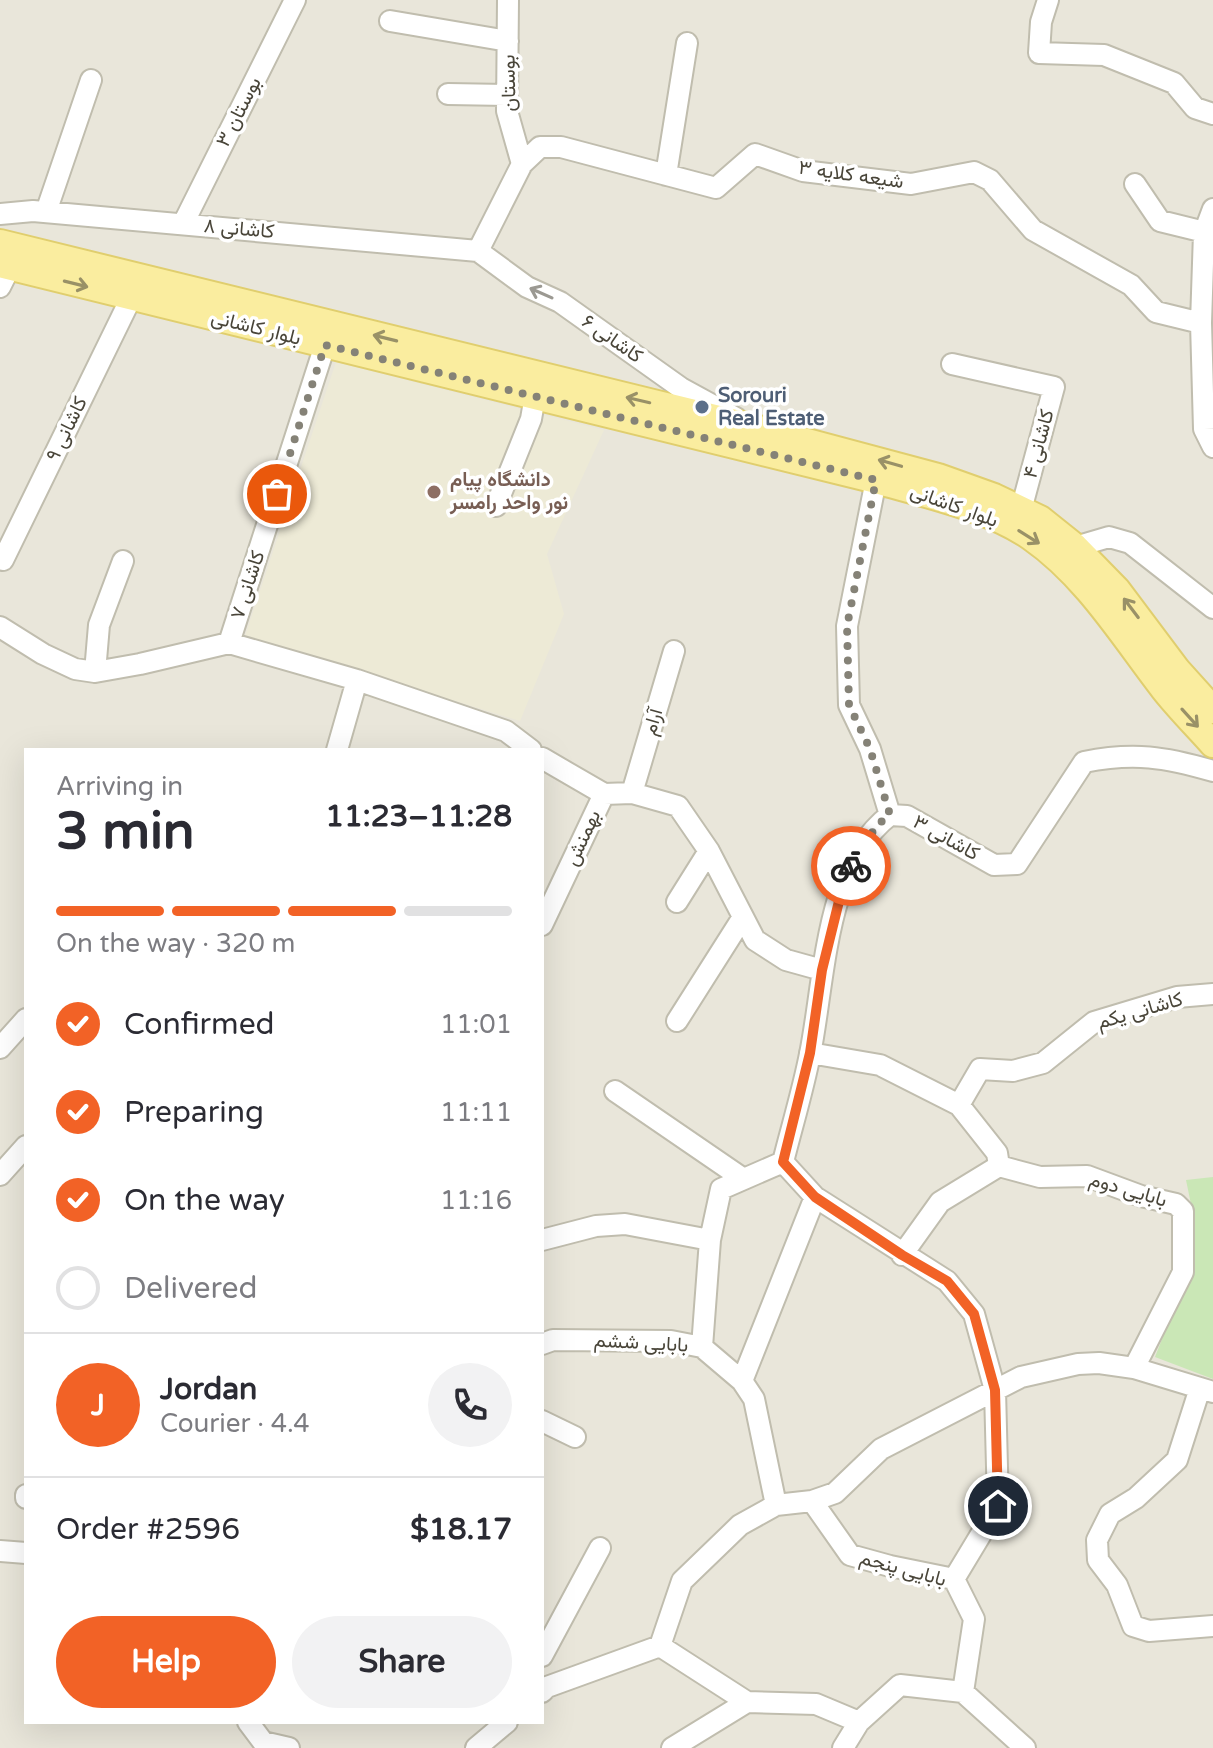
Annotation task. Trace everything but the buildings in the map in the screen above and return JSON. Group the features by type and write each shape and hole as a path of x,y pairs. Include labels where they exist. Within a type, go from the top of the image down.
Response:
{"main road":[{"name":"بلوار کاشانی","path":"2,265 131,298 327,335 535,396 876,480 987,515 1029,536 1068,567 1099,602 1166,691 1213,744"},
{"name":"بلوار کاشانی","path":"2,265 747,426 938,477 994,497 1040,519 1075,547 1117,590 1177,670 1213,710"}],"street":[{"name":"بوستان ۳","path":"183,224 295,0"},
{"name":"بوستان","path":"508,0 507,111 522,164"},
{"path":"1048,0 1041,22 1039,53 1104,55 1174,83 1195,108 1213,114"},
{"path":"390,21 508,41"},
{"path":"666,175 687,43"},
{"path":"46,212 91,80"},
{"path":"448,94 507,95"},
{"name":"شیعه کلایه ۳","path":"522,164 540,147 561,147 716,188 755,154 803,171 911,184 974,172 990,180 1033,230 1131,285 1156,312 1201,323"},
{"path":"478,251 522,164"},
{"path":"1135,184 1160,221 1208,234"},
{"path":"1213,209 1201,323 1204,429 1213,447"},
{"name":"کاشانی ۸","path":"0,214 46,212 478,251"},
{"name":"کاشانی ۶","path":"478,251 527,287 560,302 681,388 722,408 747,426"},
{"name":"کاشانی ۹","path":"3,560 131,298"},
{"name":"کاشانی ۷","path":"229,643 327,335"},
{"name":"کاشانی ۴","path":"952,364 1054,387 1021,510"},
{"path":"496,506 531,419 535,396"},
{"path":"876,480 847,626 849,705 870,749 890,815"},
{"path":"1075,547 1109,537 1130,543 1213,608"},
{"path":"95,672 99,625 123,561"},
{"path":"0,627 75,669 95,672 229,643 357,680 506,731 528,748"},
{"name":"آرام","path":"632,793 674,651"},
{"path":"338,748 357,680"},
{"name":"کاشانی ۳","path":"783,1162 810,1053 822,970 845,877 877,825 890,815 907,816 994,865 1017,864 1084,762 1115,756 1168,758 1213,771"},
{"path":"544,759 604,794 632,793 678,806 709,851 755,940 786,960 822,970"},
{"name":"بهمنش","path":"544,921 604,794"},
{"path":"677,902 709,851"},
{"path":"677,1021 743,917"},
{"name":"کاشانی یکم","path":"959,1105 980,1069 1013,1071 1043,1063 1094,1022 1177,997 1213,994"},
{"path":"0,1048 24,1021"},
{"path":"810,1053 880,1065 959,1105 997,1153 999,1166 940,1202 902,1255"},
{"path":"615,1091 742,1178"},
{"path":"0,1175 24,1148"},
{"path":"702,1347 710,1240 721,1189 783,1162 815,1197 947,1281 974,1314 995,1390 998,1506 954,1579"},
{"name":"بابایی دوم","path":"999,1166 1040,1177 1087,1176 1141,1196 1176,1204 1183,1211 1183,1272 1134,1368"},
{"path":"742,1381 815,1197"},
{"path":"544,1239 596,1226 625,1224 710,1240"},
{"name":"بابایی ششم","path":"544,1343 553,1340 671,1341 702,1347 742,1381 754,1399 776,1505"},
{"path":"660,1646 682,1581 740,1525 776,1505 812,1501 835,1493 881,1449 1021,1377 1078,1364 1099,1363 1134,1368 1206,1390 1177,1460 1136,1498 1110,1514 1097,1540 1097,1550 1098,1560 1117,1585 1133,1626 1149,1631 1213,1626"},
{"path":"544,1422 575,1437"},
{"name":"بابایی پنجم","path":"812,1501 850,1555 954,1579 974,1619 963,1692"},
{"path":"544,1652 600,1548"},
{"path":"0,1552 24,1553"},
{"path":"544,1688 660,1646"},
{"path":"660,1646 747,1702 816,1704 859,1722"},
{"path":"843,1748 859,1722 900,1685 963,1692 1025,1748"},
{"path":"672,1748 747,1702"},
{"path":"250,1724 263,1742 289,1748"},
{"path":"476,1748 505,1724"}],"shaded area":[{"path":"0,0 1213,0 1213,1748 0,1748"},
{"name":"دانشگاه پیام نور واحد رامسر","path":"336,362 604,430 547,554 564,614 520,721 245,636"}],"green space":[{"path":"1213,1177 1213,1379 1155,1357 1185,1280 1193,1214 1186,1180"}],"way so far":[{"path":"277,494 325,345 876,480 847,626 849,705 870,749 890,815 877,825 851,866"}],"place":[{"name":"Sorouri Real Estate","path":"702,407"},
{"name":"دانشگاه پیام نور واحد رامسر","path":"434,492"}],"route":[{"path":"851,866 845,877 822,970 810,1053 783,1162 815,1197 947,1281 974,1314 995,1390 998,1506"}]}
